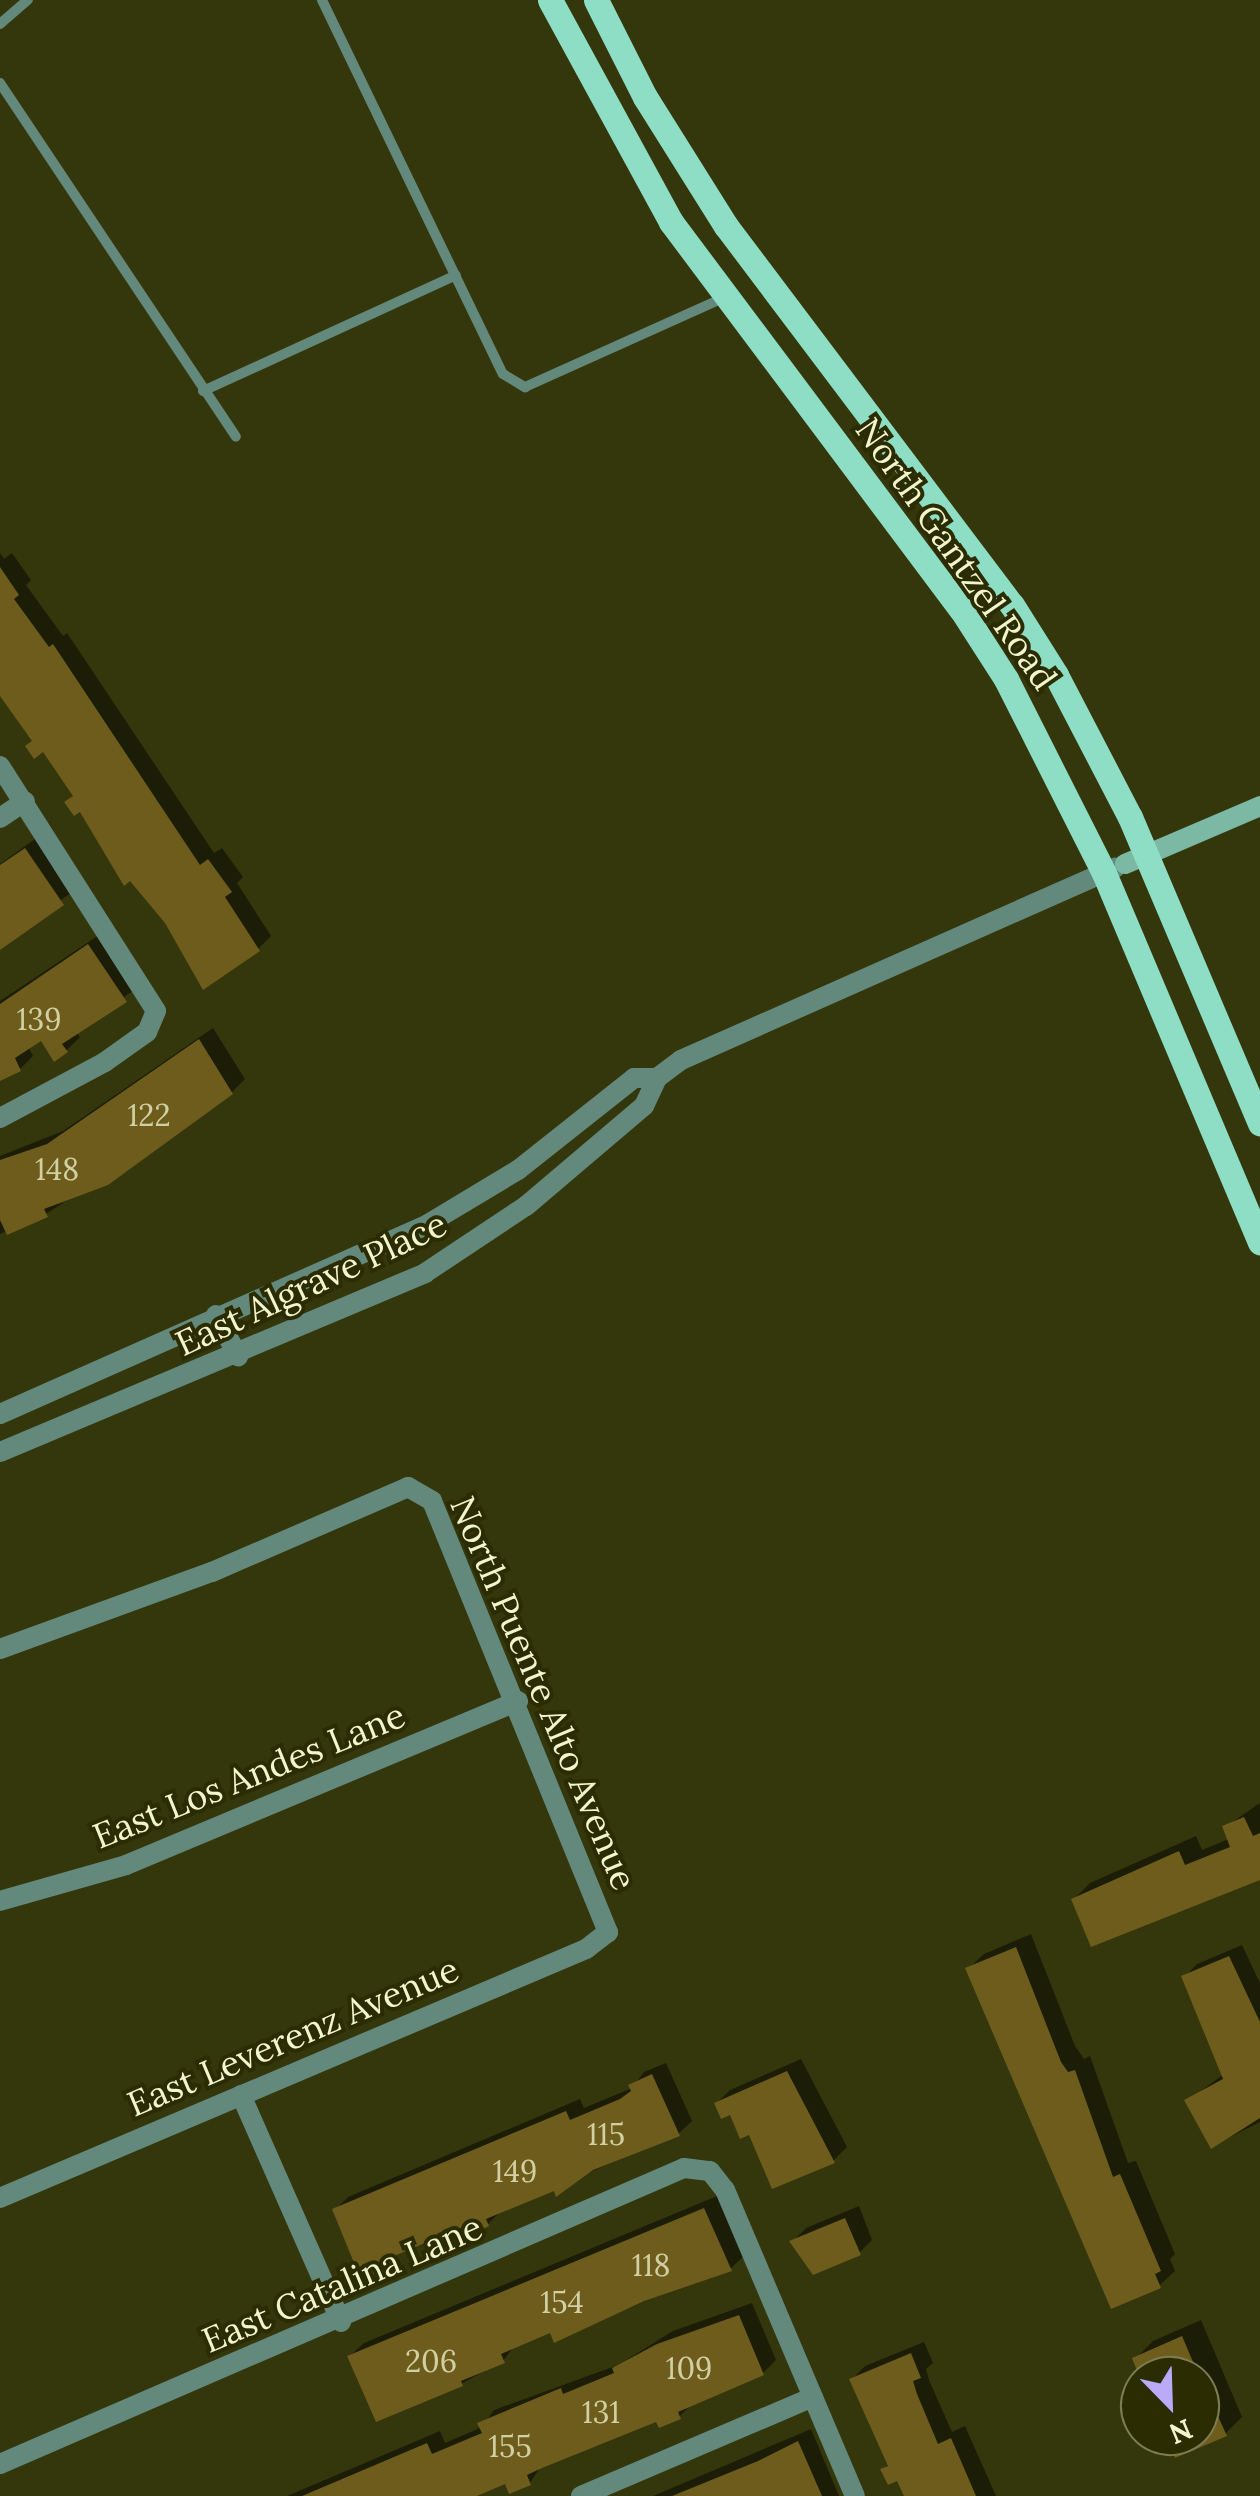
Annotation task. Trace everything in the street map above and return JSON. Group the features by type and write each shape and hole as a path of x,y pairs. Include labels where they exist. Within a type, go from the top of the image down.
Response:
{"main road":[{"name":"North Gantzel Road","path":"550,0 632,156 726,297 961,609 1040,740 1125,864 1260,1124"},
{"name":"North Gantzel Road","path":"596,0 645,97 726,226 1034,638 1125,864 1260,1242"}],"street":[{"path":"0,766 156,1010 147,1032 104,1062 0,1118"},
{"path":"0,818 25,801"},
{"path":"1125,864 1260,806"},
{"name":"East Algrave Place","path":"0,1414 452,1212 531,1161 634,1078 657,1078 721,1040 1125,864"},
{"name":"East Algrave Place","path":"0,1452 238,1356 392,1288 474,1244 644,1106 657,1078"},
{"path":"216,1315 238,1356"},
{"name":"North Puente Alto Avenue","path":"0,1649 212,1572 408,1487 432,1501 518,1700 608,1932"},
{"name":"East Los Andes Lane","path":"0,1901 126,1865 518,1700"},
{"name":"East Leverenz Avenue","path":"0,2198 586,1949 608,1932"},
{"path":"241,2095 341,2322"},
{"name":"East Catalina Lane","path":"0,2464 341,2322 684,2168 710,2170 725,2190 813,2397"},
{"path":"581,2496 813,2397 856,2496"}],"lane":[{"path":"0,24 28,0"},
{"path":"322,0 503,374 525,386 726,297"},
{"path":"0,82 236,437"},
{"path":"203,391 456,274"}],"building":[{"path":"0,567 19,595 14,599 49,647 53,644 200,865 208,859 232,892 225,897 260,951 203,990 165,923 130,881 124,886 80,812 74,816 64,802 73,796 43,752 34,759 25,746 32,741 0,696"},
{"path":"25,848 64,905 0,950 0,865"},
{"path":"88,944 127,1002 62,1044 68,1052 54,1062 41,1041 15,1058 21,1071 0,1081 0,1004"},
{"path":"199,1039 233,1094 108,1185 44,1209 48,1217 7,1235 0,1220 0,1160 47,1144"},
{"path":"1244,1817 1253,1836 1260,1833 1260,1880 1091,1947 1071,1899 1179,1851 1185,1865 1230,1847 1222,1826"},
{"path":"1016,1947 1061,2062 1068,2072 1075,2070 1113,2177 1120,2174 1161,2271 1155,2274 1161,2288 1111,2309 965,1968"},
{"path":"1229,1956 1260,2022 1260,2118 1211,2149 1184,2100 1223,2079 1181,1976"},
{"path":"787,2071 835,2163 772,2189 749,2135 740,2139 730,2115 721,2119 714,2103"},
{"path":"652,2074 680,2136 593,2170 556,2197 554,2191 486,2219 489,2226 468,2236 463,2227 382,2261 386,2270 361,2280 332,2209 566,2111 570,2120 620,2099 631,2091 628,2085"},
{"path":"704,2208 732,2271 644,2301 554,2343 550,2333 501,2354 505,2363 461,2381 463,2386 376,2422 347,2356"},
{"path":"845,2218 861,2255 813,2275 789,2241"},
{"path":"739,2315 764,2375 678,2412 681,2419 659,2428 656,2422 527,2475 531,2485 509,2494 505,2484 477,2496 302,2496 427,2443 432,2454 482,2433 477,2423 561,2388 563,2394 614,2373 612,2368 657,2344"},
{"path":"1182,2336 1190,2356 1137,2356"},
{"path":"911,2353 921,2378 913,2381 938,2444 951,2438 976,2496 904,2496 897,2481 888,2485 880,2469 888,2466 849,2379"},
{"path":"1220,2421 1227,2436 1220,2439"},
{"path":"798,2441 822,2496 672,2496 758,2461"}]}
